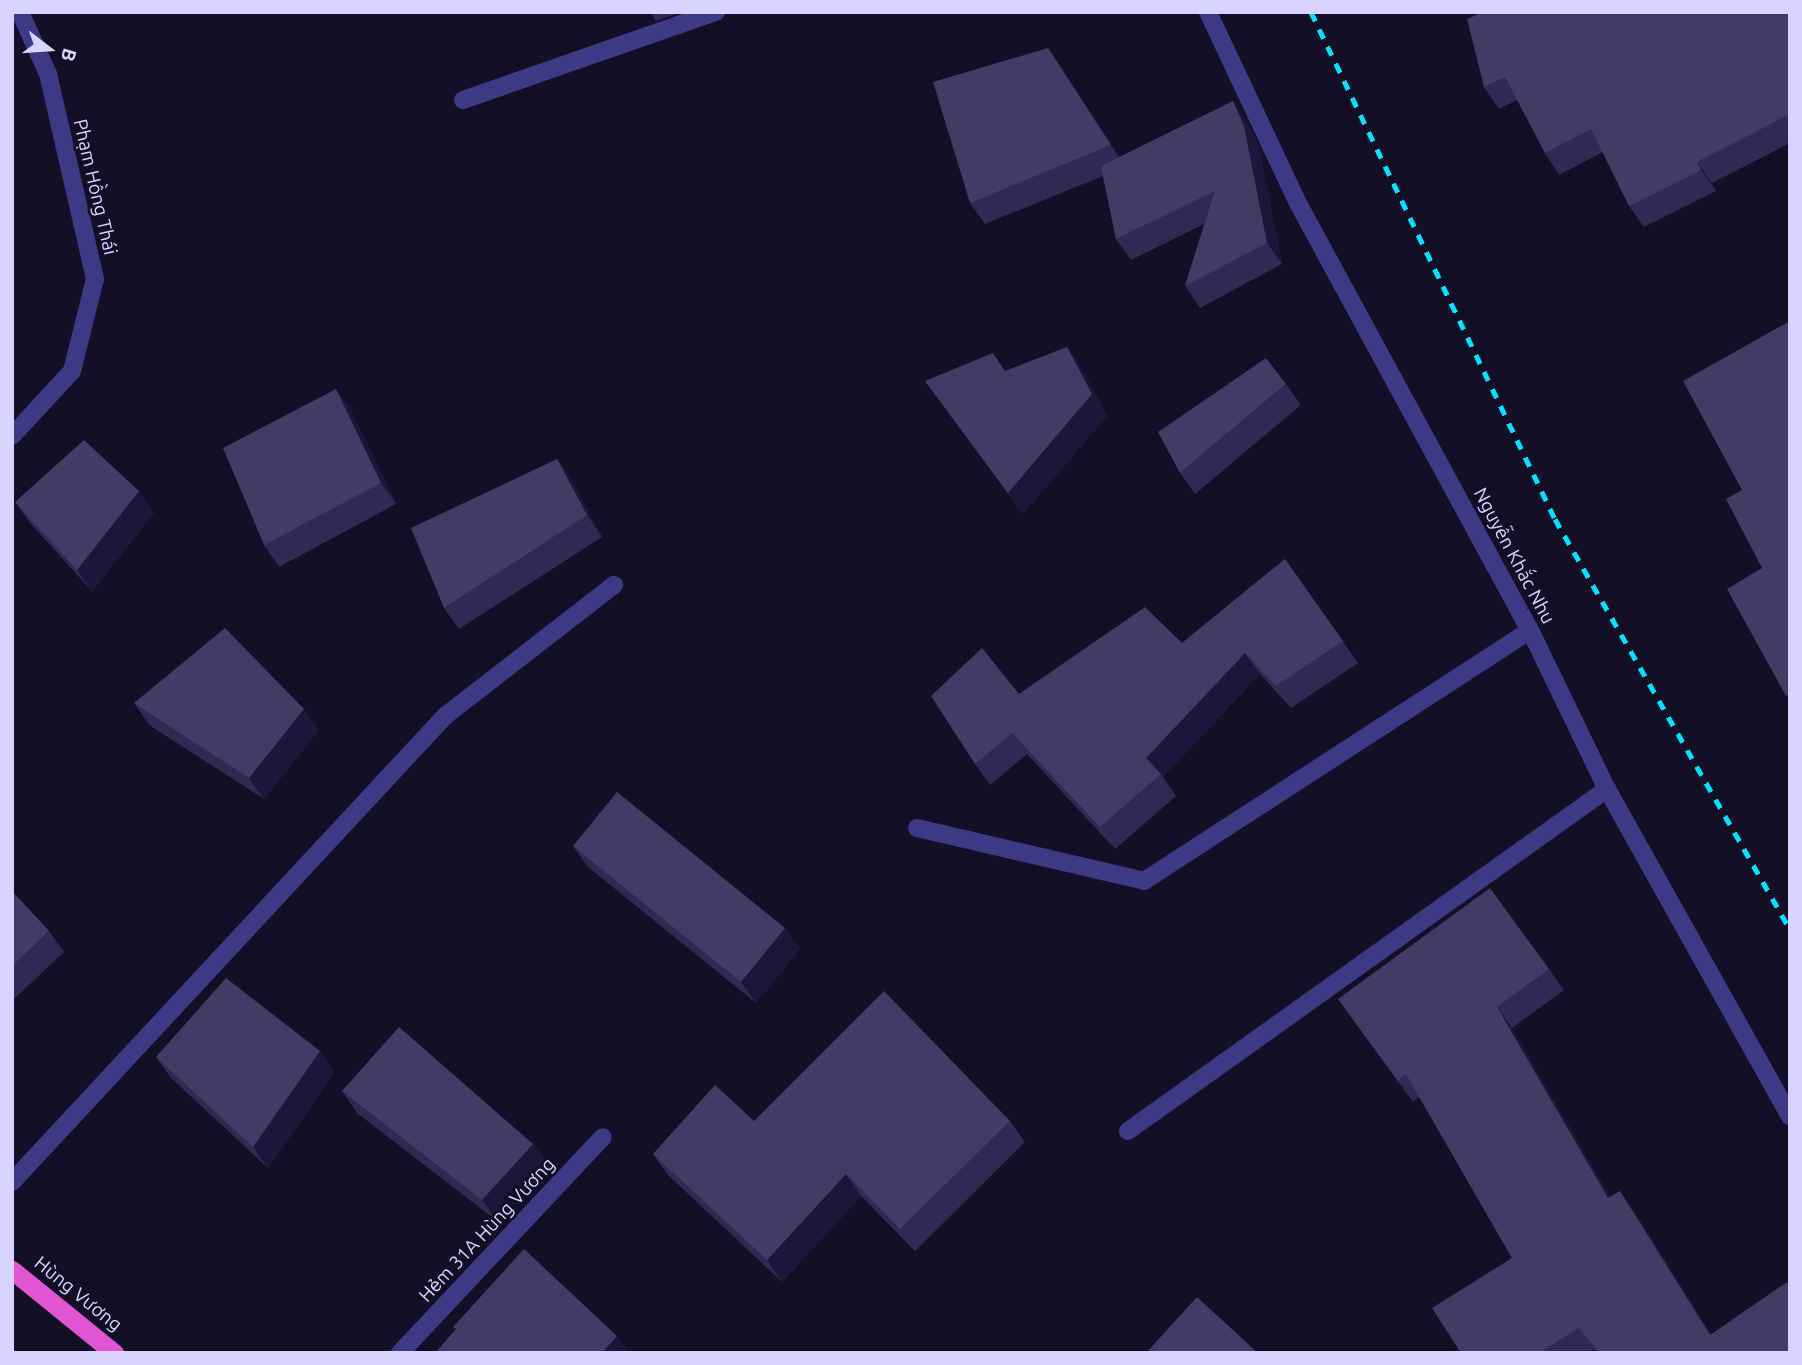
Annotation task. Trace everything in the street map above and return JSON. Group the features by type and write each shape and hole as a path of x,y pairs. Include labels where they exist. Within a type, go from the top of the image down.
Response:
{"highway":[{"name":"Hùng Vương","path":"12,1270 114,1353"}],"street":[{"name":"Phạm Hồng Thái","path":"12,436 72,370 95,279 48,74 20,12"},
{"path":"463,100 716,12"},
{"name":"Nguyễn Khắc Nhu","path":"1208,12 1299,205 1530,630 1607,789 1790,1116"},
{"path":"12,1182 445,716 614,586"},
{"path":"918,828 1144,881 1530,630"},
{"path":"1128,1131 1607,789"},
{"name":"Hẻm 31A Hùng Vương","path":"400,1353 603,1137"}],"building":[{"path":"1483,12 1790,12 1790,114 1697,162 1701,170 1629,206 1591,129 1545,153 1505,77 1484,87 1467,19"},
{"path":"1048,48 1111,145 970,203 933,82"},
{"path":"1233,101 1244,126 1267,243 1185,286 1215,191 1116,239 1101,166"},
{"path":"1790,321 1790,694 1786,696 1727,589 1762,568 1726,499 1742,490 1683,381"},
{"path":"1067,347 1092,394 1008,493 925,381 993,353 1005,371"},
{"path":"1266,358 1286,384 1180,473 1158,432"},
{"path":"336,389 381,483 264,545 223,448"},
{"path":"84,440 139,491 77,570 15,502"},
{"path":"557,459 587,515 444,608 411,528"},
{"path":"1285,559 1343,641 1276,686 1245,653 1146,758 1161,774 1100,827 1012,733 975,764 931,696 982,648 1019,694 1145,607 1182,643"},
{"path":"225,628 304,709 249,778 134,703"},
{"path":"617,792 785,928 741,982 573,846"},
{"path":"1490,888 1549,969 1497,1007 1608,1198 1620,1191 1710,1335 1787,1282 1790,1286 1790,1353 1600,1353 1579,1328 1539,1353 1461,1353 1432,1308 1512,1258 1406,1074 1398,1081 1338,999"},
{"path":"12,891 49,931 12,966"},
{"path":"226,978 320,1051 253,1147 156,1057"},
{"path":"884,991 1010,1121 900,1229 846,1174 767,1260 653,1154 715,1085 754,1121"},
{"path":"399,1027 533,1144 482,1200 342,1091"},
{"path":"524,1249 617,1336 602,1353 435,1353 456,1329 453,1327"},
{"path":"1197,1297 1258,1353 1146,1353"}],"railway":[{"path":"1311,12 1555,519 1790,930"}]}
